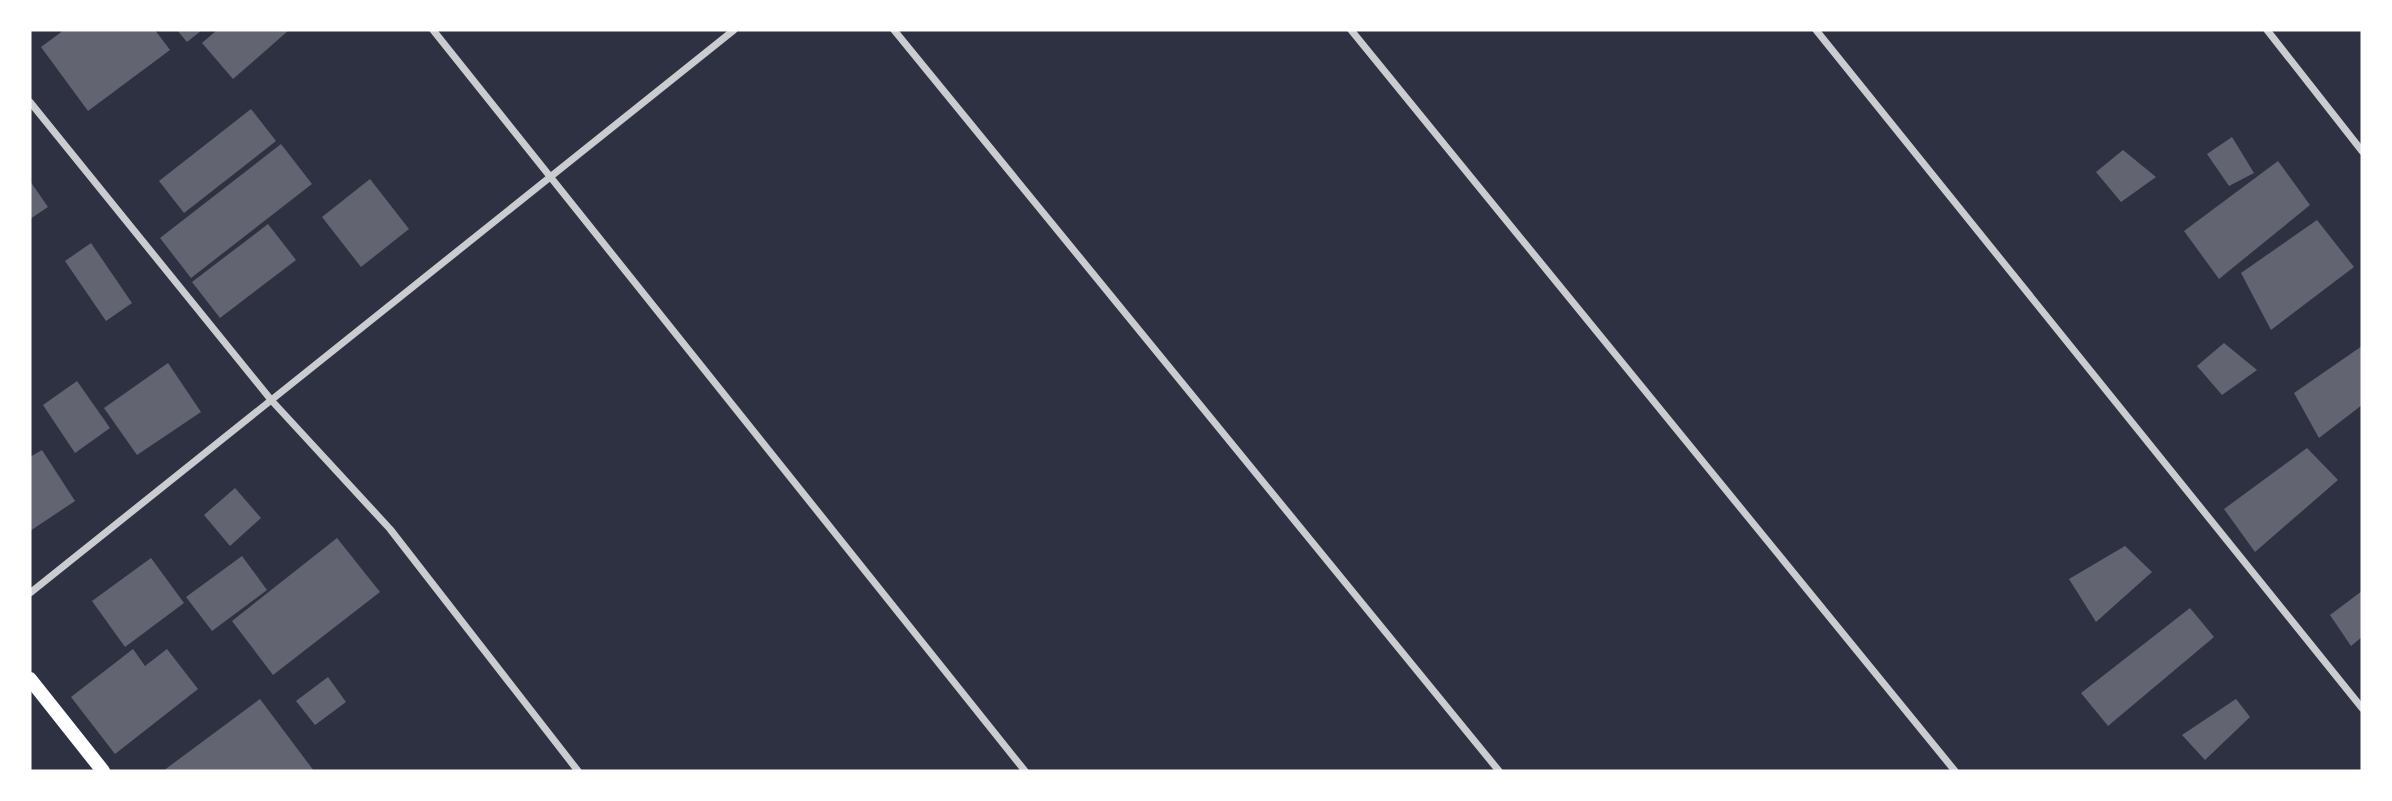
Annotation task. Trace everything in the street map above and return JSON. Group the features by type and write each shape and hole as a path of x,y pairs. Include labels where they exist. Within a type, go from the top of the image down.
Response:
{"main road":[{"path":"30,679 103,771"}],"street":[{"path":"433,30 1025,771"},
{"path":"30,593 734,30"},
{"path":"894,30 1499,771"},
{"path":"1351,30 1955,771"},
{"path":"1816,30 2362,708"},
{"path":"2267,30 2362,151"},
{"path":"30,102 272,401 390,529 578,771"}],"building":[{"path":"64,30 155,30 170,50 88,111 41,47"},
{"path":"177,30 202,30 187,42"},
{"path":"217,30 289,30 233,79 202,43"},
{"path":"251,109 276,141 184,213 159,181"},
{"path":"2232,137 2254,173 2229,186 2207,154"},
{"path":"281,144 312,184 191,278 160,238"},
{"path":"2123,150 2156,177 2121,202 2096,172"},
{"path":"2278,161 2310,205 2219,279 2184,231"},
{"path":"370,179 409,229 361,267 322,217"},
{"path":"30,181 48,207 30,219"},
{"path":"2317,220 2354,267 2271,330 2241,273"},
{"path":"268,224 296,260 220,318 192,282"},
{"path":"91,243 132,303 106,321 65,261"},
{"path":"2224,343 2257,370 2222,395 2197,366"},
{"path":"2362,346 2362,405 2319,438 2294,393"},
{"path":"168,363 201,412 137,455 104,408"},
{"path":"77,381 110,428 75,453 43,405"},
{"path":"2307,448 2338,480 2255,552 2224,509"},
{"path":"42,450 75,501 30,531 30,457"},
{"path":"235,488 261,518 230,546 204,515"},
{"path":"337,538 380,592 273,675 232,621"},
{"path":"2125,546 2152,572 2096,622 2069,579"},
{"path":"242,556 267,590 212,631 186,597"},
{"path":"151,558 184,603 125,647 92,601"},
{"path":"2362,591 2362,637 2351,646 2330,615"},
{"path":"2190,608 2214,637 2108,726 2081,693"},
{"path":"133,649 145,666 167,649 198,689 115,754 71,697"},
{"path":"328,677 346,702 315,725 296,701"},
{"path":"260,699 314,771 163,771"},
{"path":"2236,699 2250,717 2205,760 2182,735"}]}
